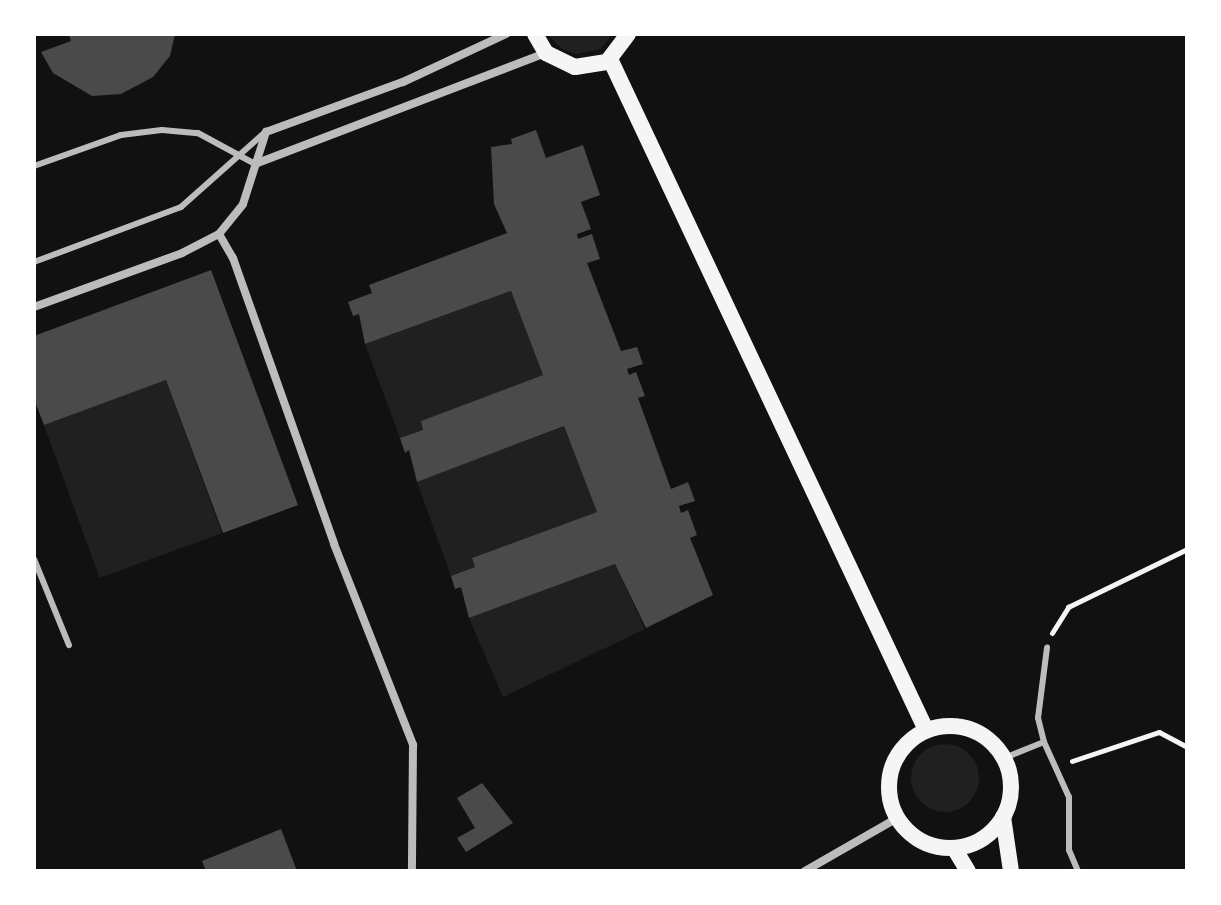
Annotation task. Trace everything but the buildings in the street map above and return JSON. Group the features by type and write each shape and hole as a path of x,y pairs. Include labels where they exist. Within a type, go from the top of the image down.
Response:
{"main road":[{"path":"535,34 546,53 575,67 610,59 628,34"},
{"path":"610,59 926,730"},
{"path":"1003,817 973,843 954,848 915,837 897,818 888,785 892,765 903,747 926,730 957,726 976,731 1004,758 1011,779 1003,817 1011,871"},
{"path":"954,848 968,871"}],"street":[{"path":"34,307 182,253 219,234 243,204 266,132 403,82 506,34"},
{"path":"255,164 546,53"},
{"path":"219,234 233,258 334,544 413,745 412,871"},
{"path":"805,871 897,818"}],"lane":[{"path":"34,166 121,135 162,130 198,133 255,164"},
{"path":"34,262 181,207 266,132"},
{"path":"34,559 69,645"},
{"path":"1047,648 1038,718 1044,742 1069,797 1069,850 1078,871"},
{"path":"1004,758 1044,742"}],"path":[{"path":"1047,648 1068,607 1187,549"},
{"path":"1092,754 1159,732 1187,747"}],"shaded area":[{"path":"547,34 613,34 600,49 576,54 563,50"},
{"path":"511,291 543,375 421,421 423,430 400,438 365,344"},
{"path":"166,380 222,533 100,578 44,424"},
{"path":"564,426 597,512 472,558 475,567 451,576 417,482"},
{"path":"615,564 645,629 503,697 469,618"},
{"path":"945,744 969,754 979,778 969,802 945,812 921,802 911,778 921,754"}]}
